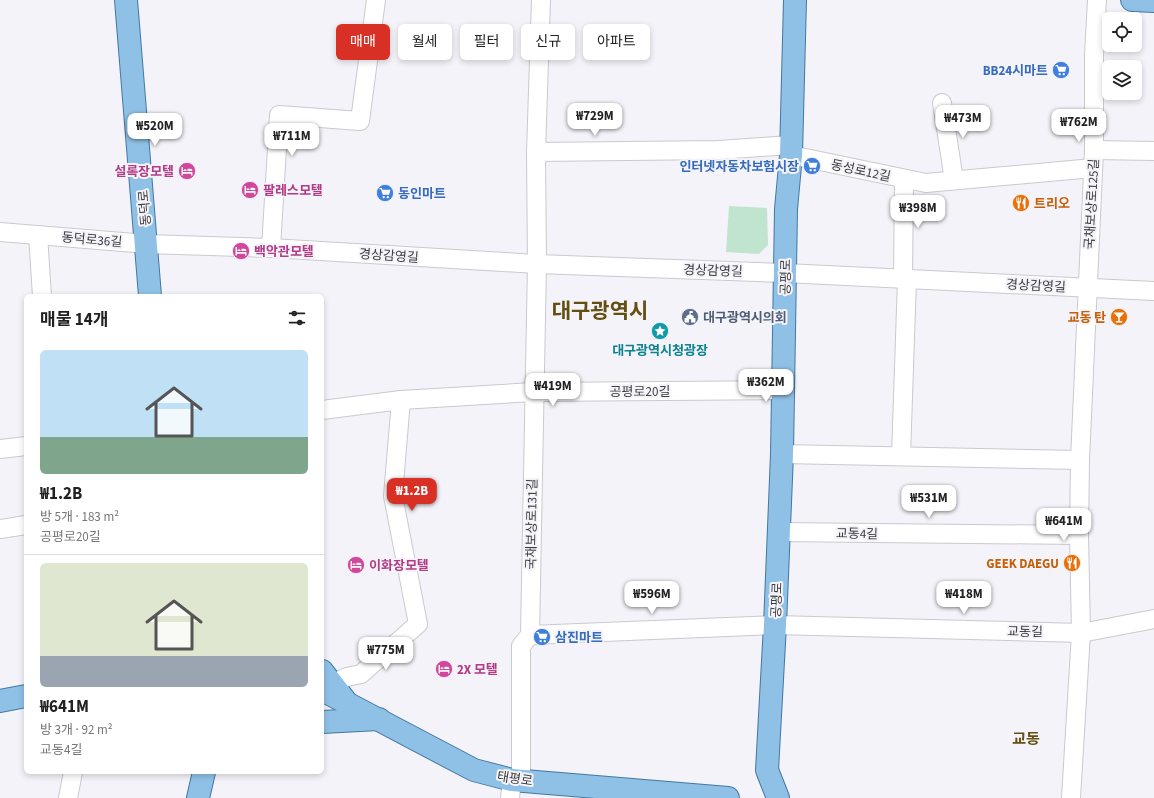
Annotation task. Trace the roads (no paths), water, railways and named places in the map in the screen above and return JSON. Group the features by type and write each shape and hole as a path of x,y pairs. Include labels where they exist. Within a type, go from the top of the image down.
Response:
{"main road":[{"name":"동덕로","path":"126,0 150,294"},
{"name":"공평로","path":"778,798 767,770 782,454 786,209 791,150 795,0"},
{"path":"1132,0 1154,1"},
{"name":"태평로","path":"325,682 346,702 474,770 514,786 728,798"},
{"path":"0,701 24,696"},
{"path":"324,722 379,719"}],"street":[{"path":"272,248 279,115 360,121 376,0"},
{"name":"국채보상로131길","path":"514,786 521,646 530,635 537,264 536,152 541,0"},
{"name":"국채보상로125길","path":"1087,288 1094,150 1094,54 1097,0"},
{"path":"942,102 954,180"},
{"name":"동성로12길","path":"536,152 791,150 904,179 926,182 1093,168"},
{"path":"1094,150 1154,151"},
{"path":"901,456 905,279 904,179"},
{"name":"동덕로36길","path":"0,232 147,244"},
{"path":"38,235 42,294"},
{"name":"경상감영길","path":"147,244 272,248 537,264 785,273 1154,291"},
{"path":"1070,798 1081,633 1079,535 1080,460 1087,288"},
{"name":"공평로20길","path":"324,410 401,400 534,392 783,390"},
{"path":"325,682 361,674 418,624 393,496 401,400"},
{"path":"0,449 24,446"},
{"path":"782,454 1080,460"},
{"path":"0,529 24,525"},
{"name":"교동4길","path":"779,532 1079,535"},
{"name":"교동길","path":"775,625 1081,633 1154,619"},
{"name":"공평로","path":"530,635 775,625"},
{"path":"68,798 73,774"}],"place":[{"name":"BB24시마트","path":"1061,70"},
{"name":"인터넷자동차보험시장","path":"812,166"},
{"name":"설록장모텔","path":"187,171"},
{"name":"팔레스모텔","path":"250,190"},
{"name":"동인마트","path":"385,193"},
{"name":"트리오","path":"1021,203"},
{"name":"백악관모텔","path":"241,251"},
{"name":"대구광역시의회","path":"690,317"},
{"name":"교동 탄","path":"1119,317"},
{"name":"대구광역시청광장","path":"660,331"},
{"name":"GEEK DAEGU","path":"1072,563"},
{"name":"이화장모텔","path":"356,565"},
{"name":"삼진마트","path":"542,637"},
{"name":"2X 모텔","path":"444,669"}],"district":[{"name":"대구광역시","path":"600,311"},
{"name":"교동","path":"1026,739"}]}
